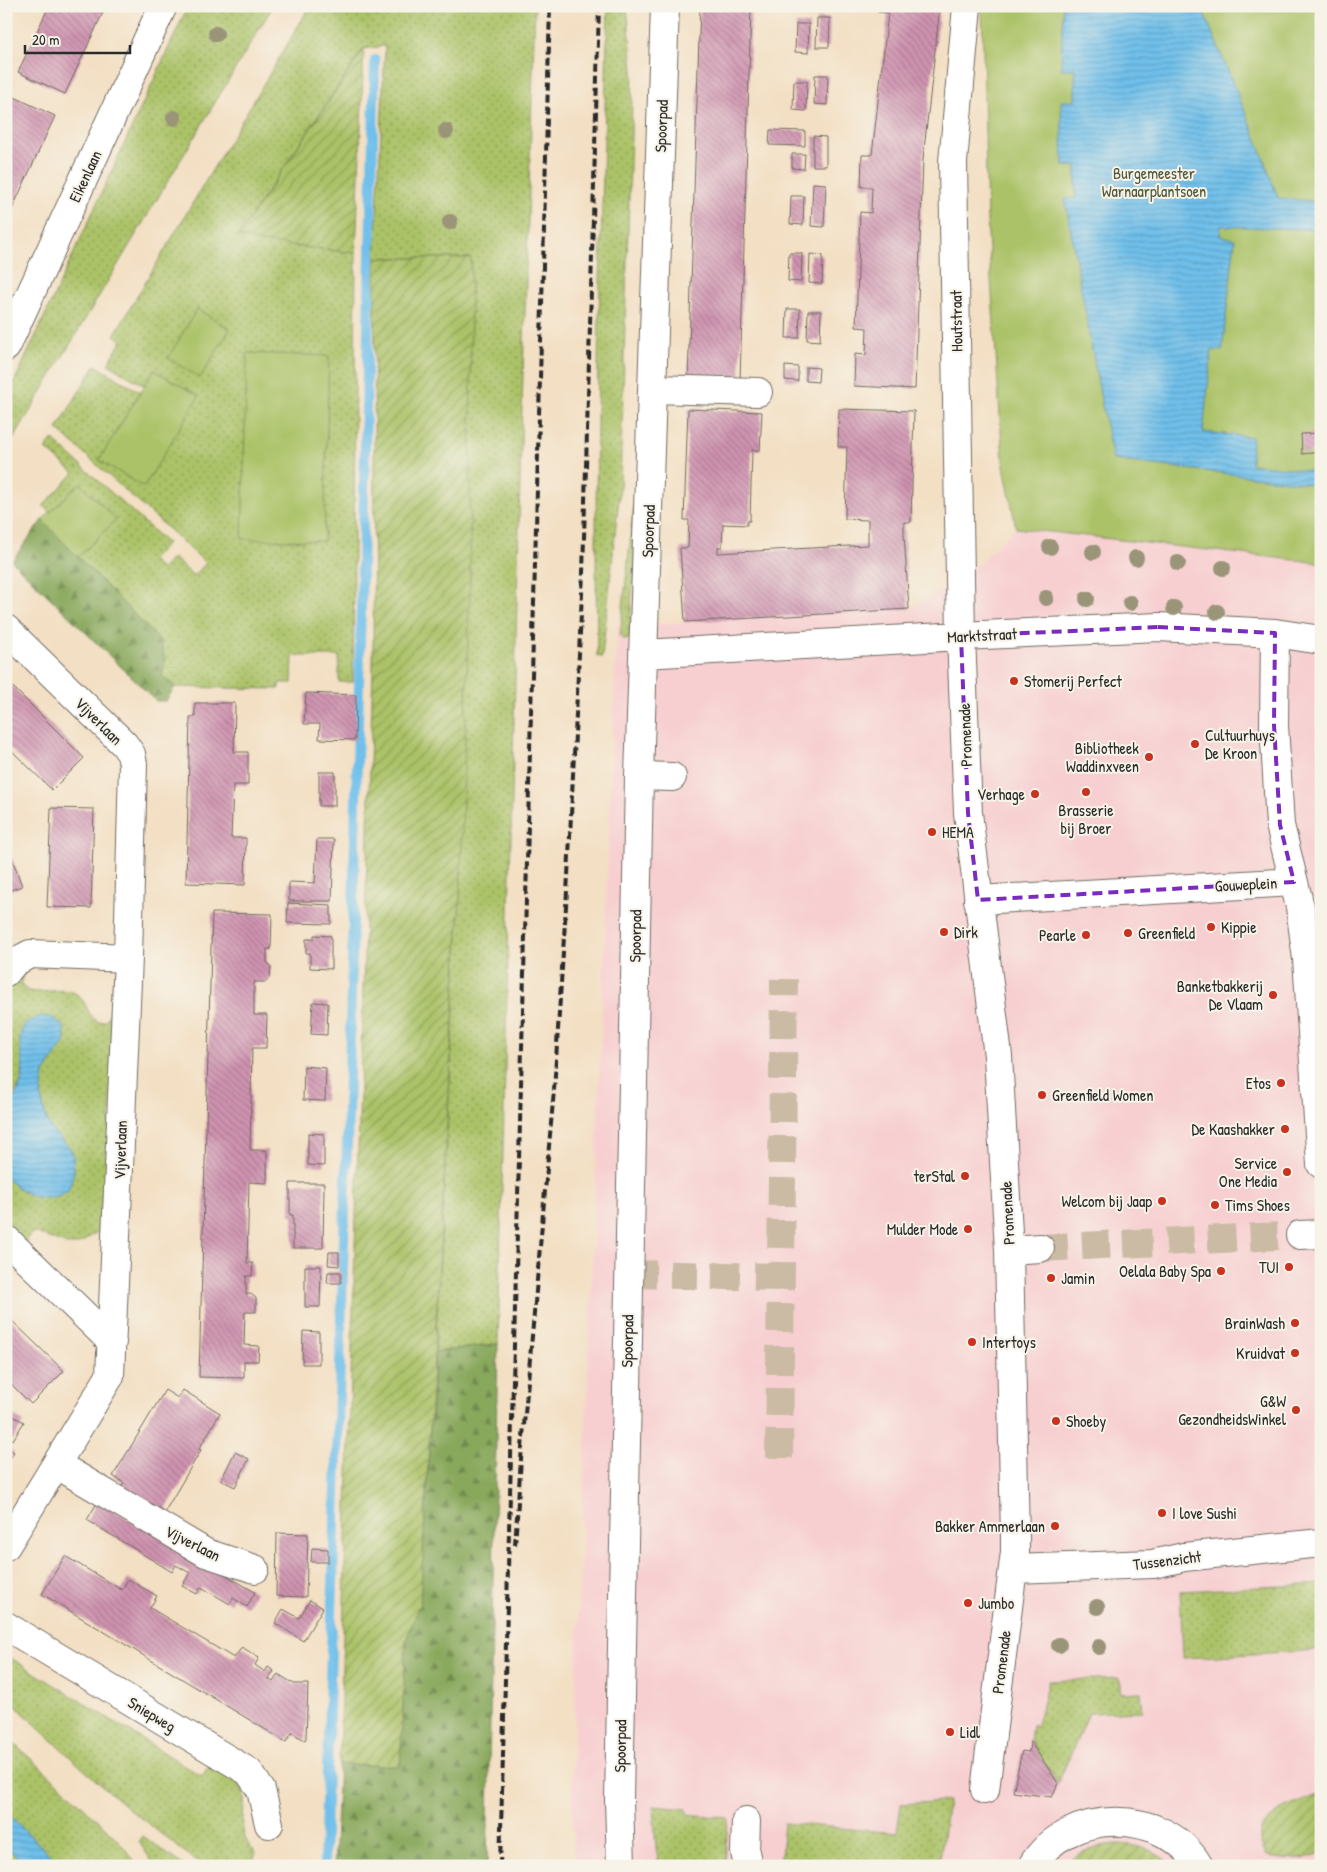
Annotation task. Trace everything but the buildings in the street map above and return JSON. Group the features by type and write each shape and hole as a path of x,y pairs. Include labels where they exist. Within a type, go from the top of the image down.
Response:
{"street":[{"name":"Eikenlaan","path":"6,347 163,6"},
{"name":"Spoorpad","path":"621,1866 619,1790 638,783 644,654 665,6"},
{"name":"Houtstraat","path":"960,636 953,162 968,6"},
{"path":"653,389 758,392"},
{"name":"Marktstraat","path":"644,654 960,636 1158,628 1275,633 1321,640"},
{"name":"Vijverlaan","path":"6,629 124,744 133,764 128,958 110,1376 6,1546"},
{"name":"Gouweplein","path":"978,900 1294,882 1280,825 1274,725 1275,633"},
{"name":"Promenade","path":"960,636 968,813 998,1056 1009,1250 1015,1539 1013,1569 985,1790"},
{"path":"638,783 672,784"},
{"path":"1294,882 1308,959 1321,1164"},
{"path":"6,972 16,962 30,954 128,958"},
{"path":"6,1239 112,1342"},
{"path":"1009,1250 1040,1248"},
{"name":"Vijverlaan","path":"56,1464 206,1553 255,1569"},
{"name":"Tussenzicht","path":"1013,1569 1153,1564 1184,1557 1321,1543"},
{"name":"Sniepweg","path":"6,1626 249,1772 261,1790 269,1824"},
{"path":"1032,1866 1051,1844 1071,1831 1094,1823 1118,1821 1141,1824 1164,1833 1177,1841 1199,1866"},
{"path":"748,1866 745,1852 756,1822 763,1853 757,1866"}],"highlighted area":[{"path":"1158,627 1275,633 1274,725 1280,825 1294,882 978,900 968,813 961,636"}],"shaded area":[{"path":"1016,528 1321,563 1321,1866 574,1866 572,1784 617,626 909,609 959,582"}],"green space":[{"path":"188,6 273,6 9,446 6,445 6,389 10,391"},
{"path":"310,6 535,6 522,405 498,1344 435,1352 460,899 470,258 375,258 385,46 363,49 238,236 261,242 356,253 353,682 339,682 339,656 293,656 292,683 279,683 279,689 175,687 162,676 165,661 160,641 78,557 116,520 80,483 50,512 43,506 74,473 46,449 52,439 167,543 152,560 161,569 173,558 194,576 206,563 57,429 95,365 140,392 100,460 198,397 154,370 145,386 108,364 122,340 114,335"},
{"path":"608,6 627,6 633,70 620,488 602,657 597,656 596,493"},
{"name":"Burgemeester Warnaarplantsoen","path":"982,6 1321,6 1321,563 1016,528 1003,461 987,219"},
{"path":"364,49 356,253 261,242 238,236"},
{"path":"375,258 471,258 470,583 460,899 420,1603 406,1640 400,1766 339,1764 373,667"},
{"path":"197,309 230,329 200,378 168,358"},
{"path":"247,353 329,356 324,541 242,539"},
{"path":"154,370 199,396 144,487 99,460"},
{"path":"80,483 116,520 78,557 42,520"},
{"path":"634,505 634,568 629,639 623,639 620,635"},
{"path":"42,520 160,641 165,661 162,676 175,687 166,701 156,701 12,561"},
{"path":"23,972 22,983 25,989 39,992 58,990 75,993 83,1000 90,1015 98,1022 106,1021 113,1006 107,1233 98,1232 75,1245 61,1243 34,1232 28,1237 26,1244 6,1225 6,1178 25,1192 46,1198 61,1195 74,1172 73,1155 70,1148 52,1130 42,1107 41,1087 44,1073 64,1027 53,1018 23,1062 22,1079 19,1087 6,1105 6,989"},
{"path":"498,1344 487,1866 334,1866 339,1764 400,1766 406,1640 420,1603 435,1352"},
{"path":"1321,1584 1321,1650 1183,1658 1180,1591"},
{"path":"6,1655 202,1776 210,1764 233,1778 243,1792 244,1834 248,1844 256,1853 251,1866 206,1866 191,1857 129,1809 6,1697"},
{"path":"1119,1678 1121,1693 1141,1692 1143,1711 1089,1713 1058,1783 1030,1741 1032,1725 1037,1725 1048,1681"},
{"path":"6,1737 60,1784 110,1832 137,1866 61,1866 6,1812"},
{"path":"1321,1794 1321,1853 1294,1860 1280,1859 1266,1854 1260,1835 1262,1827 1268,1820 1284,1809"},
{"path":"948,1801 939,1866 858,1866 799,1861 799,1866 780,1866 784,1823 897,1833 901,1804"},
{"path":"653,1806 687,1809 687,1814 728,1818 725,1866 659,1866"},
{"path":"143,1836 184,1866 155,1866 139,1842"},
{"path":"1115,1844 1131,1845 1146,1849 1166,1860 1172,1866 1064,1866 1087,1850"},
{"path":"6,1846 26,1866 12,1866 6,1860"}],"water":[{"path":"1063,6 1201,6 1259,145 1278,198 1321,202 1321,230 1221,226 1220,236 1235,239 1222,351 1212,350 1203,432 1252,437 1251,464 1321,472 1321,485 1113,460 1065,199 1076,198 1076,166 1063,166 1061,101 1075,101 1075,69 1061,69"},
{"path":"41,1016 53,1018 64,1027 65,1041 44,1073 41,1096 46,1119 52,1130 70,1148 73,1155 74,1172 68,1191 43,1198 28,1194 6,1178 6,1106 16,1094 22,1079 20,1034 30,1021"},
{"path":"6,1812 61,1866 26,1866 6,1846"}],"waterway":[{"path":"324,1866 348,1113 375,60"}],"tunnel":[{"path":"779,1458 784,979"},
{"path":"1040,1248 1300,1235"},
{"path":"628,1274 781,1277"}],"railway":[{"path":"500,1866 550,6"},
{"path":"515,1545 554,1090 568,876 583,573 599,6"}],"place":[{"name":"Stomerij Perfect","path":"1014,681"},
{"name":"Cultuurhuys De Kroon","path":"1195,744"},
{"name":"Bibliotheek Waddinxveen","path":"1149,757"},
{"name":"Brasserie bij Broer","path":"1086,792"},
{"name":"Verhage","path":"1035,794"},
{"name":"HEMA","path":"932,832"},
{"name":"Kippie","path":"1211,927"},
{"name":"Dirk","path":"944,932"},
{"name":"Greenfield","path":"1128,933"},
{"name":"Pearle","path":"1086,935"},
{"name":"Banketbakkerij De Vlaam","path":"1273,995"},
{"name":"Etos","path":"1281,1083"},
{"name":"Greenfield Women","path":"1042,1095"},
{"name":"De Kaashakker","path":"1285,1129"},
{"name":"Service One Media","path":"1287,1172"},
{"name":"terStal","path":"965,1176"},
{"name":"Welcom bij Jaap","path":"1162,1201"},
{"name":"Tims Shoes","path":"1215,1205"},
{"name":"Mulder Mode","path":"968,1229"},
{"name":"TUI","path":"1289,1267"},
{"name":"Oelala Baby Spa","path":"1221,1271"},
{"name":"Jamin","path":"1051,1278"},
{"name":"BrainWash","path":"1295,1323"},
{"name":"Intertoys","path":"972,1342"},
{"name":"Kruidvat","path":"1295,1353"},
{"name":"G&W GezondheidsWinkel","path":"1296,1410"},
{"name":"Shoeby","path":"1056,1421"},
{"name":"I love Sushi","path":"1162,1513"},
{"name":"Bakker Ammerlaan","path":"1055,1526"},
{"name":"Jumbo","path":"968,1603"},
{"name":"Lidl","path":"950,1732"}]}
